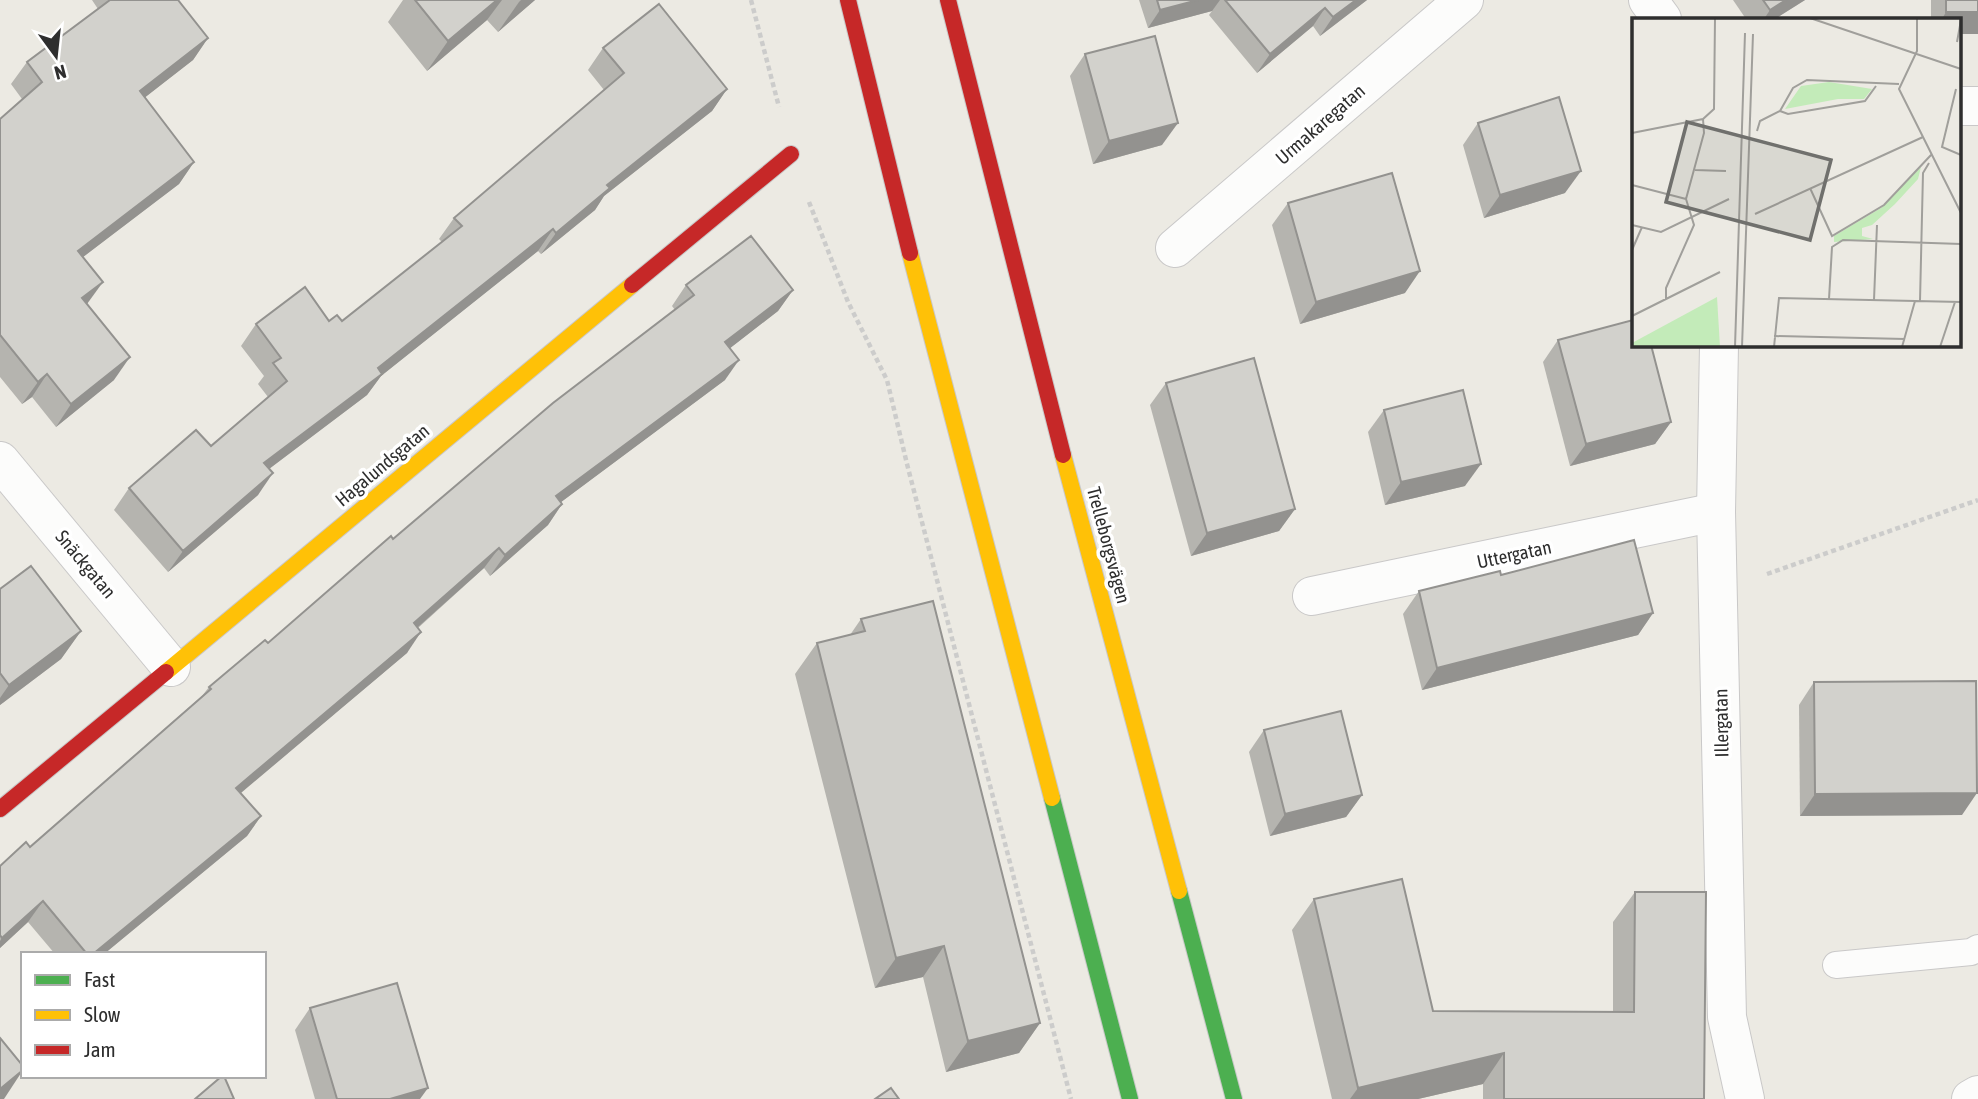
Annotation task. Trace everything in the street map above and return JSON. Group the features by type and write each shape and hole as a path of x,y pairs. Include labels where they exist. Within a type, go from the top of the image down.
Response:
{"main road":[{"path":"848,0 890,174 1130,1099"},
{"name":"Trelleborgsvägen","path":"948,0 1068,474 1234,1099"},
{"name":"Hagalundsgatan","path":"0,809 791,154"}],"street":[{"name":"Urmakaregatan","path":"1175,248 1464,0"},
{"path":"1648,0 1660,18"},
{"path":"1960,106 1978,106"},
{"name":"Illergatan","path":"1719,346 1716,512 1727,1017 1745,1099"},
{"name":"Snäckgatan","path":"0,461 171,667"},
{"name":"Uttergatan","path":"1312,596 1716,512"},
{"path":"1971,1099 1978,1096"}],"lane":[{"path":"1836,965 1971,952 1978,948"}],"path":[{"path":"751,0 791,154 848,302 887,380 1071,1099"},
{"path":"1718,590 1978,500"}],"building":[{"path":"110,0 178,0 208,38 140,91 194,162 78,251 103,282 82,298 130,357 71,404 47,374 38,382 0,335 0,119 42,82 27,62"},
{"path":"415,0 497,0 448,41"},
{"path":"1157,0 1198,0 1160,10"},
{"path":"1225,0 1356,0 1333,17 1325,8 1270,54"},
{"path":"1763,0 1786,0 1770,10"},
{"path":"1946,0 1978,0 1978,12 1946,12"},
{"path":"659,4 727,89 607,185 610,188 556,233 553,229 378,368 382,374 264,463 273,473 183,551 129,488 196,430 211,446 287,381 273,363 281,358 256,324 305,287 329,321 337,315 342,321 462,226 454,218 624,73 603,48"},
{"path":"1155,36 1178,123 1109,141 1085,54"},
{"path":"1559,97 1581,171 1500,195 1478,123"},
{"path":"1392,173 1420,271 1316,302 1288,203"},
{"path":"751,236 793,290 725,342 739,360 556,496 562,504 505,555 499,548 414,623 421,632 236,788 261,816 95,952 85,952 43,901 2,938 0,866 26,842 30,847 211,689 209,687 265,640 268,643 391,536 393,539 553,403 694,295 686,285"},
{"path":"1632,320 1632,346 1651,346 1671,422 1586,444 1558,340"},
{"path":"1254,358 1295,509 1207,533 1166,383"},
{"path":"1463,390 1481,464 1401,482 1384,410"},
{"path":"1634,540 1653,613 1437,668 1419,591 1500,571 1501,575"},
{"path":"31,566 81,631 9,685 0,673 0,589"},
{"path":"933,601 1040,1023 968,1041 944,946 896,958 817,643 865,631 861,619"},
{"path":"1976,681 1977,793 1815,794 1814,682"},
{"path":"1341,711 1362,795 1285,814 1264,730"},
{"path":"1402,879 1433,1011 1634,1012 1635,892 1706,892 1704,1099 1504,1099 1504,1053 1358,1088 1314,899"},
{"path":"397,983 428,1088 390,1099 337,1099 310,1008"},
{"path":"0,1038 21,1064 21,1072 0,1089"},
{"path":"220,1078 225,1078 234,1099 195,1099"},
{"path":"891,1088 899,1099 875,1099"}],"traffic: fast":[{"path":"1052,798 1130,1099"},
{"path":"1179,891 1234,1099"}],"traffic: slow":[{"path":"910,253 1052,798"},
{"path":"166,672 632,285"},
{"path":"1063,455 1179,891"}],"traffic: jam":[{"path":"848,0 910,253"},
{"path":"948,0 1063,455"},
{"path":"632,285 791,154"},
{"path":"0,809 166,672"}]}
